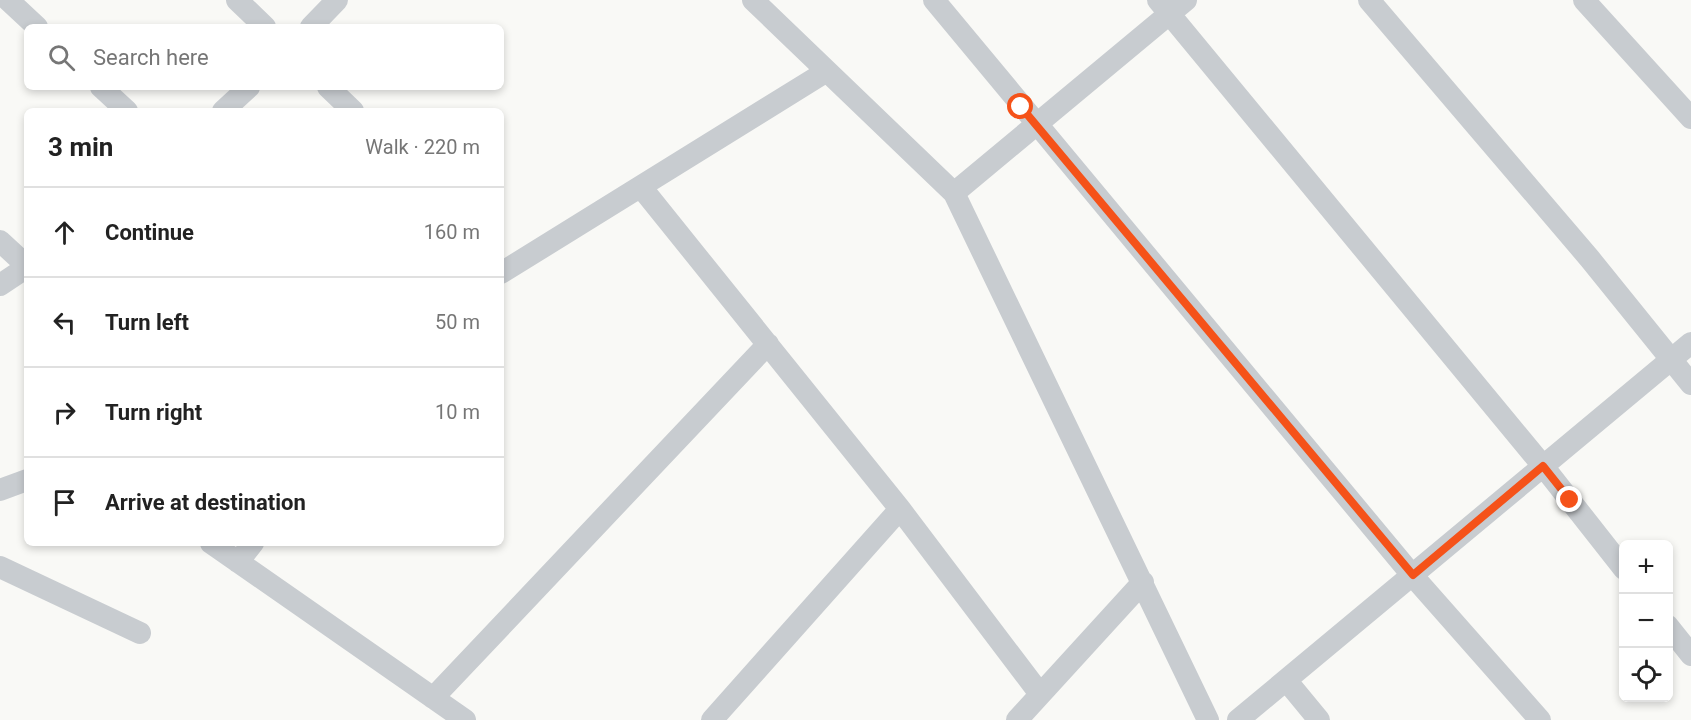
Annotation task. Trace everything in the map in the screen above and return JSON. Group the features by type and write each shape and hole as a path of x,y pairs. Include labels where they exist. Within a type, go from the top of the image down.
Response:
{"street":[{"path":"8,0 34,24"},
{"path":"237,0 262,24"},
{"path":"314,24 338,0"},
{"path":"753,0 954,193 1208,720"},
{"path":"934,0 1413,575 1540,720"},
{"path":"1369,0 1590,259 1691,384"},
{"path":"1584,0 1691,118"},
{"path":"954,193 1036,125 1171,5 1543,466 1619,564"},
{"path":"506,263 641,187 827,71"},
{"path":"104,90 124,108"},
{"path":"226,108 246,90"},
{"path":"331,90 350,108"},
{"path":"641,187 900,509 1040,694"},
{"path":"0,241 24,263"},
{"path":"0,285 24,268"},
{"path":"1238,720 1691,343"},
{"path":"434,698 768,344"},
{"path":"0,490 24,481"},
{"path":"712,720 900,509"},
{"path":"216,546 465,720"},
{"path":"238,561 250,546"},
{"path":"0,567 140,633"},
{"path":"1017,720 1143,582"},
{"path":"1673,632 1691,655"},
{"path":"1286,680 1319,720"}],"route":[{"path":"1021,107 1413,575 1543,466 1570,500"}]}
